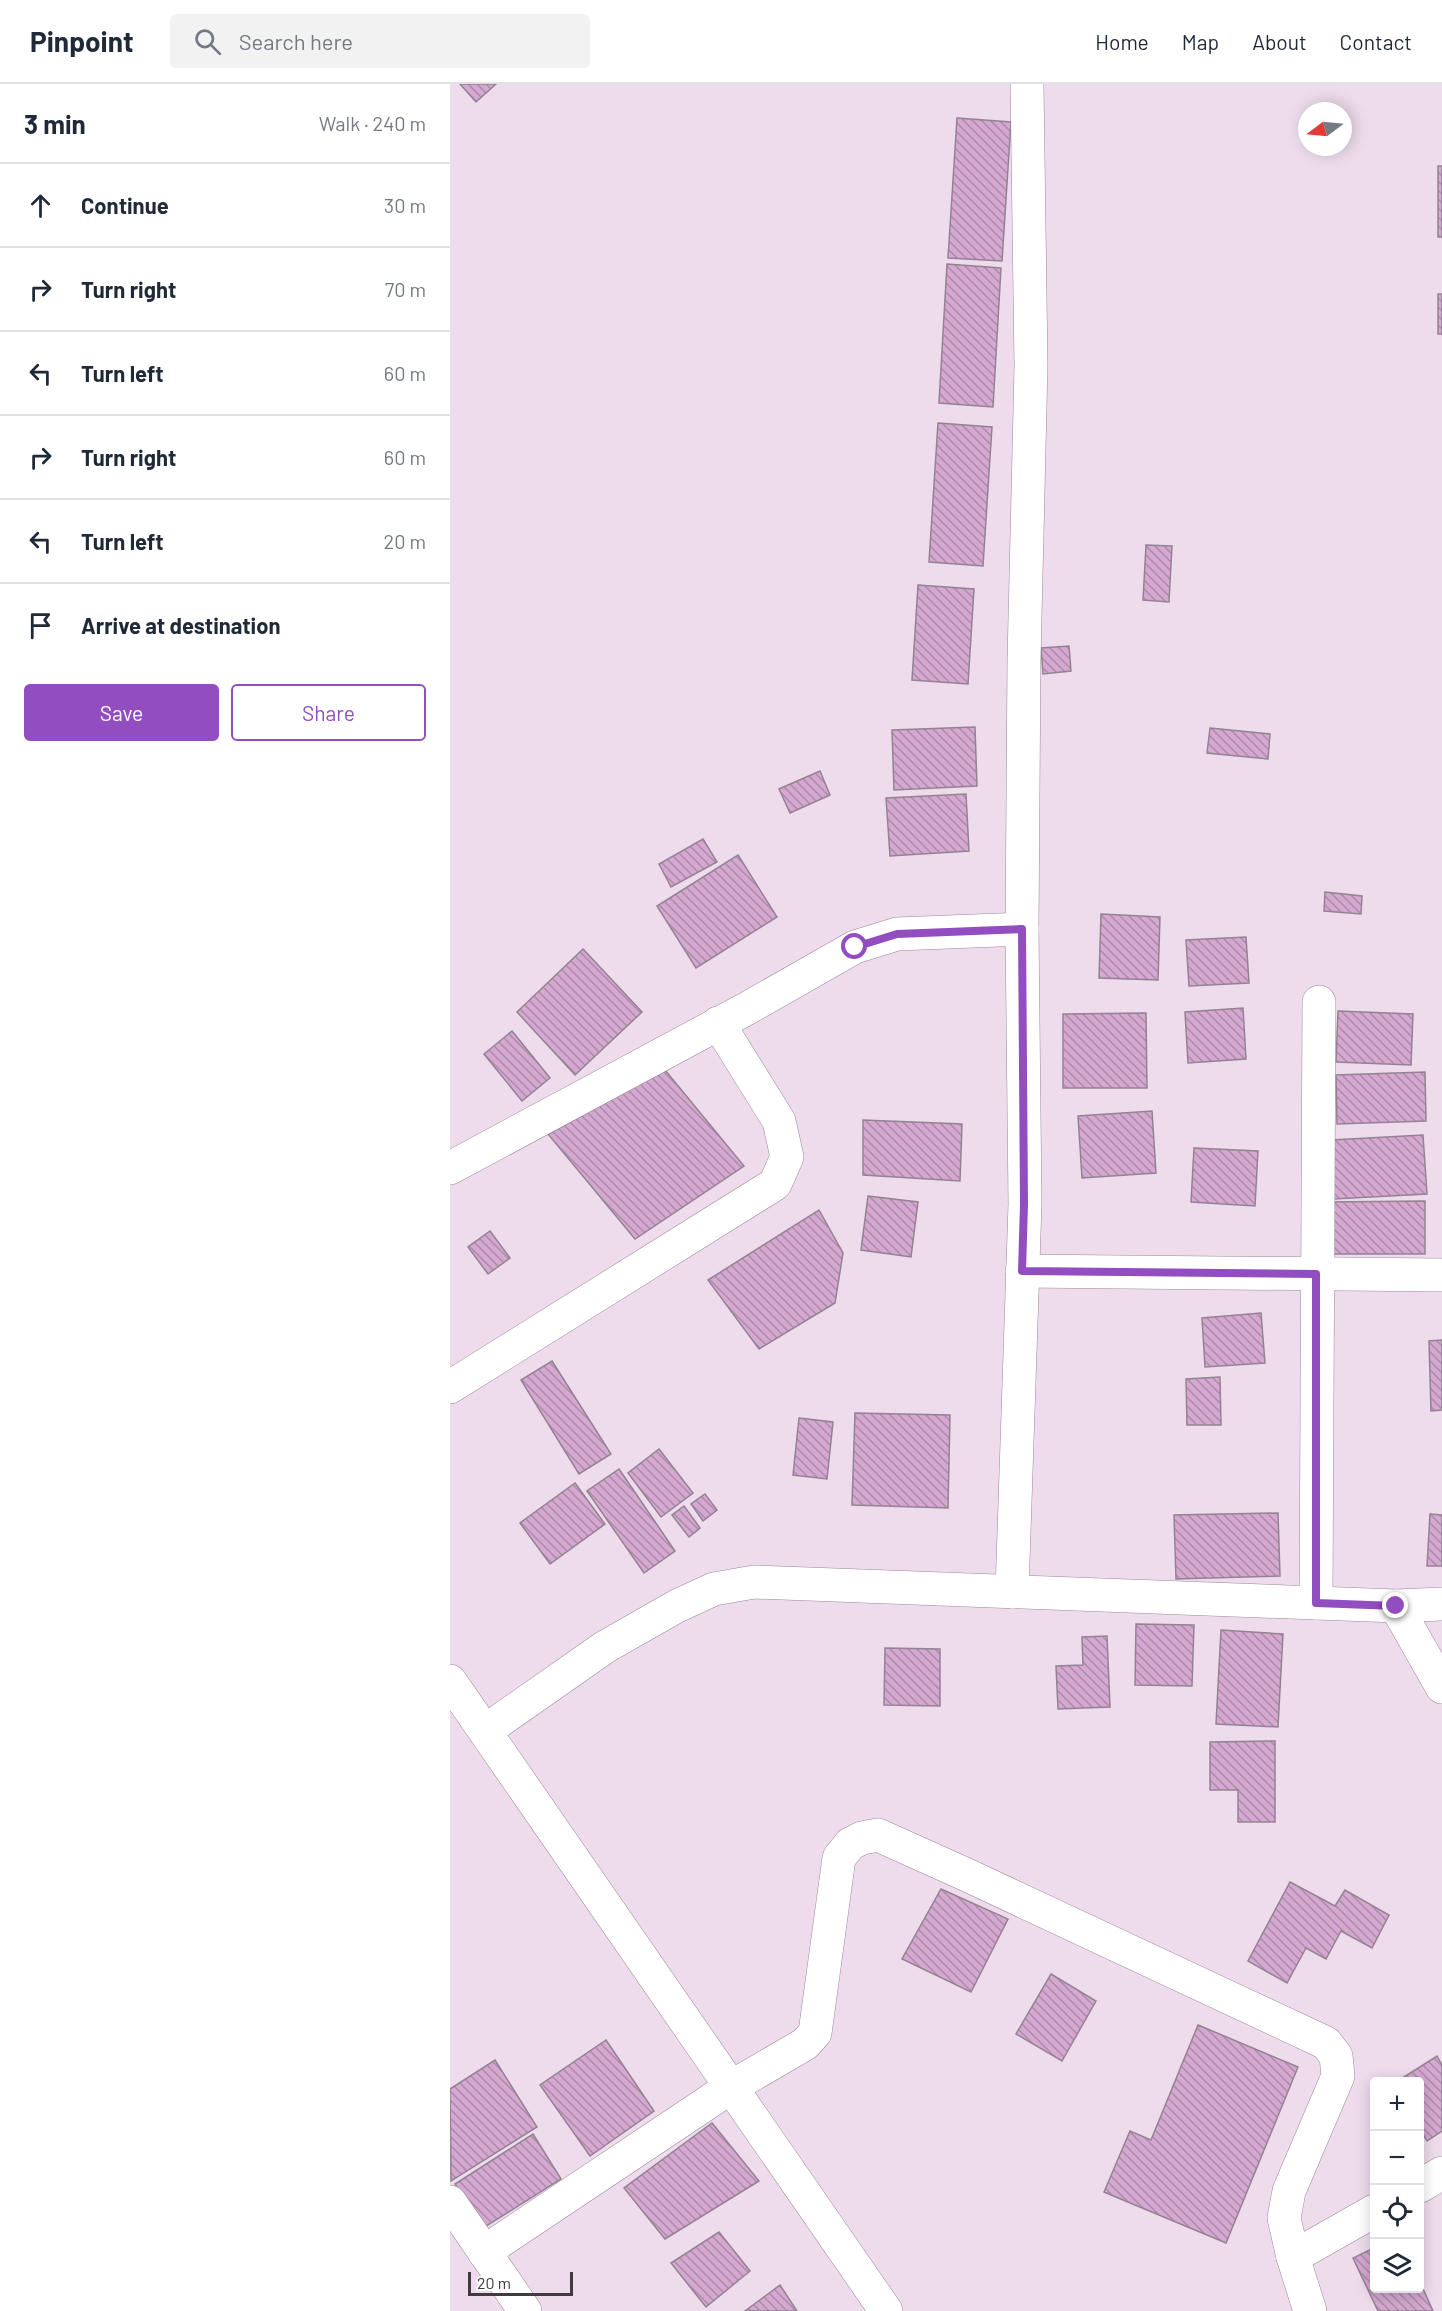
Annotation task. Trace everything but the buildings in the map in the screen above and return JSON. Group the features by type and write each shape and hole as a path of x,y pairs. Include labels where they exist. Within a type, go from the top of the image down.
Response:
{"street":[{"path":"1012,1592 1024,1204 1022,929 1024,660 1031,366 1027,84"},
{"path":"450,1167 855,947 897,934 1022,929"},
{"path":"1316,1603 1319,1002"},
{"path":"450,1387 775,1184 787,1157 779,1121 718,1023"},
{"path":"1022,1271 1442,1275"},
{"path":"886,2311 731,2087 463,1710 605,1647 677,1606 714,1589 754,1582 1396,1606 1442,1604"},
{"path":"1396,1606 1442,1687"},
{"path":"484,2252 731,2087 805,2044 815,2033 839,1858 850,1844 862,1838 878,1835 1326,2043 1336,2056 1338,2076 1289,2191 1284,2218 1293,2257 1310,2311"},
{"path":"1421,2185 1442,2173"},
{"path":"450,2202 525,2311"},
{"path":"1293,2257 1370,2213"}],"route":[{"path":"855,947 897,934 951,930 1022,929 1024,1204 1022,1271 1316,1274 1316,1603 1396,1606"}]}
